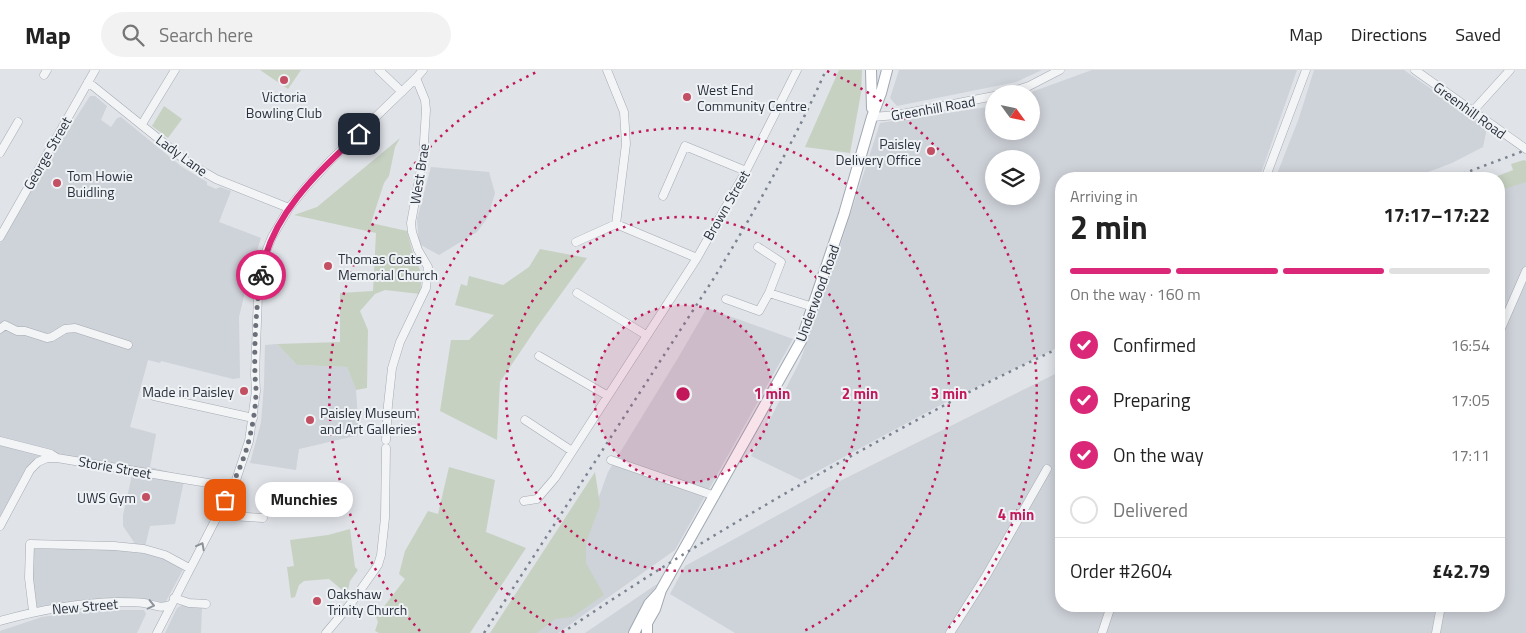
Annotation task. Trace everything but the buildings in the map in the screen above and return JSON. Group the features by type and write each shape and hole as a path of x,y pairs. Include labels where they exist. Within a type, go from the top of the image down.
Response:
{"main road":[{"name":"Underwood Road","path":"872,70 872,117"},
{"name":"Underwood Road","path":"641,632 642,615 661,590 801,341 844,214 872,117 888,70"}],"street":[{"name":"George Street","path":"0,237 95,70"},
{"path":"142,124 175,70"},
{"path":"379,70 402,92"},
{"path":"156,633 232,486 249,441 256,391 258,295 264,259 272,237 289,208 305,188 423,70"},
{"path":"607,70 624,112 626,144 616,224"},
{"name":"Brown Street","path":"524,501 537,499 555,478 697,258 746,171 797,70"},
{"path":"1031,85 1060,70"},
{"path":"1267,172 1306,70"},
{"name":"Greenhill Road","path":"1415,70 1526,150"},
{"path":"1473,111 1510,70"},
{"name":"West Brae","path":"326,633 352,602 382,555 385,518 388,405 392,368 400,342 426,288 428,266 418,250 411,223 423,158 426,119 425,100 416,78"},
{"name":"Lady Lane","path":"88,82 190,164 216,179 289,208"},
{"name":"Greenhill Road","path":"872,117 897,115 985,98"},
{"path":"0,153 18,122"},
{"path":"663,196 685,146 746,171"},
{"path":"576,242 616,224 697,258"},
{"path":"726,300 759,311 769,293 781,262 758,247"},
{"path":"1505,319 1526,271"},
{"path":"576,293 646,335"},
{"path":"769,293 813,307"},
{"path":"0,329 5,325 47,338 65,329 75,328 128,345"},
{"path":"539,356 608,396"},
{"path":"154,396 253,418"},
{"path":"525,420 572,451"},
{"name":"Storie Street","path":"0,441 51,454 57,458 232,486"},
{"path":"0,526 30,470 38,462 47,458 57,458"},
{"path":"611,460 715,496"},
{"path":"950,633 986,576 1047,470"},
{"path":"218,514 262,518"},
{"path":"33,611 29,578 30,544 114,546 144,550 165,554 189,568"},
{"name":"New Street","path":"0,621 33,611 78,604 118,602 145,604 162,608 172,602 206,604"},
{"path":"1102,633 1109,612"},
{"path":"1436,633 1440,612"}],"shaded area":[{"path":"899,70 1042,70 1016,82 1001,85 985,85 985,88 897,106 890,98"},
{"path":"1092,70 1297,70 1261,172 1055,172 1055,349 946,402 801,480 751,456 800,361 834,265 880,123 985,107 985,140 1040,140 1040,89"},
{"path":"1314,70 1404,70 1487,128 1483,147 1452,163 1428,172 1278,172 1299,118"},
{"path":"90,96 95,96 107,106 101,120 111,127 117,118 121,117 182,167 207,182 207,185 216,189 220,187 231,191 219,222 261,238 239,317 240,378 233,379 161,361 160,363 148,360 130,427 156,434 150,467 185,476 175,524 150,526 145,547 136,545 123,526 123,515 133,471 51,454 29,465 0,516 0,243 23,200"},
{"path":"431,167 489,172 495,193 488,217 477,232 439,255 419,244 417,219"},
{"path":"1526,181 1526,633 735,633 670,594 685,566 842,480 1055,374 1055,612 1505,612 1505,189"},
{"path":"707,308 793,339 675,550 558,633 526,633 585,535 608,472"},
{"path":"277,344 297,365 347,367 356,390 359,435 299,449 296,470 250,463 261,423 265,345"},
{"path":"114,548 151,553 185,566 165,603 141,600 77,602 34,608 31,549"},
{"path":"657,584 633,630 629,633 585,633"},
{"path":"182,605 202,607 201,633 165,633 177,608"},
{"path":"101,610 144,610 146,614 137,633 0,633 0,631 42,617"}],"green space":[{"name":"Victoria Bowling Club","path":"260,70 301,70 288,89"},
{"path":"839,70 862,70 861,93 850,153 805,147"},
{"path":"164,106 182,119 168,138 152,126"},
{"path":"400,138 395,147 389,176 384,183 371,223 407,231 422,275 420,294 385,290 375,294 360,311 368,330 367,388 356,390 347,367 297,365 277,344 340,342 340,293 373,291 376,233 294,215 317,207"},
{"path":"1526,161 1526,182 1505,189 1505,173 1513,170 1511,164"},
{"path":"540,249 587,258 500,382 497,440 440,411 451,340 469,340 494,315 455,305 461,284 467,286 469,276 503,285 529,267"},
{"path":"449,467 495,480 486,532 526,548 470,633 379,633 375,631 378,622 376,617 405,579 399,574 405,551 428,511 438,514"},
{"path":"595,472 600,505 586,543 586,563 604,595 572,617 555,619 537,633 490,633"},
{"path":"350,529 355,567 358,570 350,581 347,594 329,579 304,581 299,585 295,597 291,598 287,567 294,566 290,540 328,535"}],"railway":[{"path":"484,633 714,278 773,176 826,70"},
{"path":"1468,172 1526,150"},
{"path":"562,633 655,572 797,487 957,398 1055,350"}],"way so far":[{"path":"225,500 241,466 249,441 253,418 256,391 256,329 261,275"}],"place":[{"name":"Victoria Bowling Club","path":"284,80"},
{"name":"West End Community Centre","path":"687,97"},
{"name":"Paisley Delivery Office","path":"931,151"},
{"name":"Tom Howie Buidling","path":"57,183"},
{"name":"Thomas Coats Memorial Church","path":"328,266"},
{"name":"Made in Paisley","path":"244,391"},
{"name":"Paisley Museum and Art Galleries","path":"310,420"},
{"name":"UWS Gym","path":"146,497"},
{"name":"Munchies","path":"225,500"},
{"name":"Oakshaw Trinity Church","path":"317,601"}],"route":[{"path":"261,275 264,259 272,237 289,208 330,161 359,134"}]}
